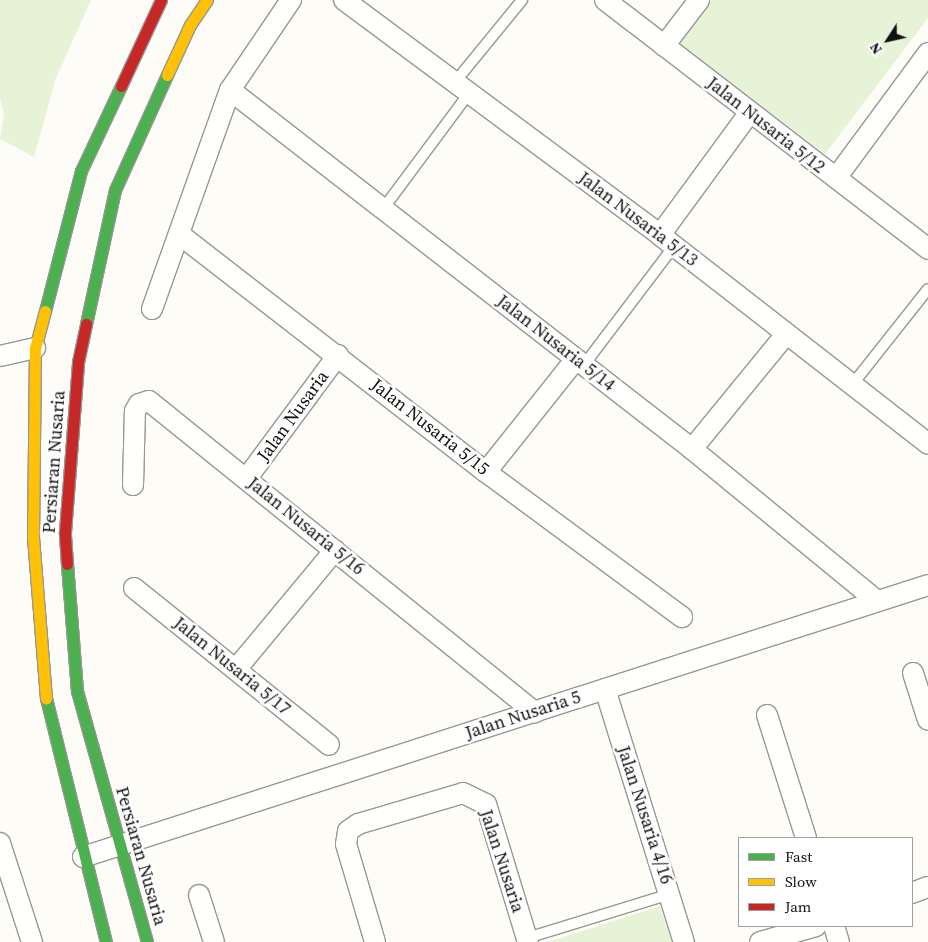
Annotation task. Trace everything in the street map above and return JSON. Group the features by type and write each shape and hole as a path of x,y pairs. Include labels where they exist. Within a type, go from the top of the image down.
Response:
{"street":[{"name":"Persiaran Nusaria","path":"106,942 83,857 46,698 33,537 35,348 81,171 161,0"},
{"name":"Persiaran Nusaria","path":"147,942 118,846 78,691 65,532 78,362 115,190 190,24 207,0"},
{"path":"152,309 230,90 291,0"},
{"name":"Jalan Nusaria 5/13","path":"344,0 667,240 928,444"},
{"name":"Jalan Nusaria 5/12","path":"605,0 928,250"},
{"path":"664,46 699,0"},
{"path":"836,178 928,53"},
{"name":"Jalan Nusaria 5/14","path":"230,90 692,449 878,601"},
{"path":"667,240 750,112"},
{"name":"Jalan Nusaria 5/15","path":"179,234 338,354 486,472 682,617"},
{"path":"692,449 786,334"},
{"path":"0,356 35,348"},
{"name":"Jalan Nusaria","path":"247,478 338,354"},
{"path":"486,472 580,362"},
{"name":"Jalan Nusaria 5/16","path":"133,485 135,411 139,404 149,401 247,478 535,712"},
{"path":"238,668 335,550"},
{"name":"Jalan Nusaria 5","path":"118,846 928,584"},
{"name":"Jalan Nusaria 5/17","path":"134,588 238,668 329,745"},
{"path":"913,673 928,720"},
{"name":"Jalan Nusaria 4/16","path":"605,689 684,942"},
{"path":"767,715 806,837"},
{"name":"Jalan Nusaria","path":"375,942 346,844 348,831 358,824 464,793 486,804 527,940"},
{"path":"0,843 4,872 32,942"},
{"path":"83,857 118,846"},
{"path":"913,893 928,887"},
{"path":"199,895 214,942"},
{"path":"760,942 812,927"},
{"path":"834,927 839,942"}],"lane":[{"path":"384,209 462,87 522,0"},
{"path":"580,362 667,240"},
{"path":"852,385 928,289"},
{"path":"527,940 670,894"}],"green space":[{"path":"0,0 91,0 56,78 34,157 0,139 4,114 0,98"},
{"path":"708,0 928,0 928,18 825,154 677,41"},
{"path":"660,906 672,942 548,942"}],"traffic: fast":[{"path":"86,324 115,190 167,75"},
{"path":"45,311 81,171 121,86"},
{"path":"67,564 77,691 147,942"},
{"path":"46,698 106,942"}],"traffic: slow":[{"path":"167,75 190,25 207,0"},
{"path":"45,311 35,348 33,537 46,698"}],"traffic: jam":[{"path":"121,86 161,0"},
{"path":"67,564 65,532 78,362 86,324"}]}
